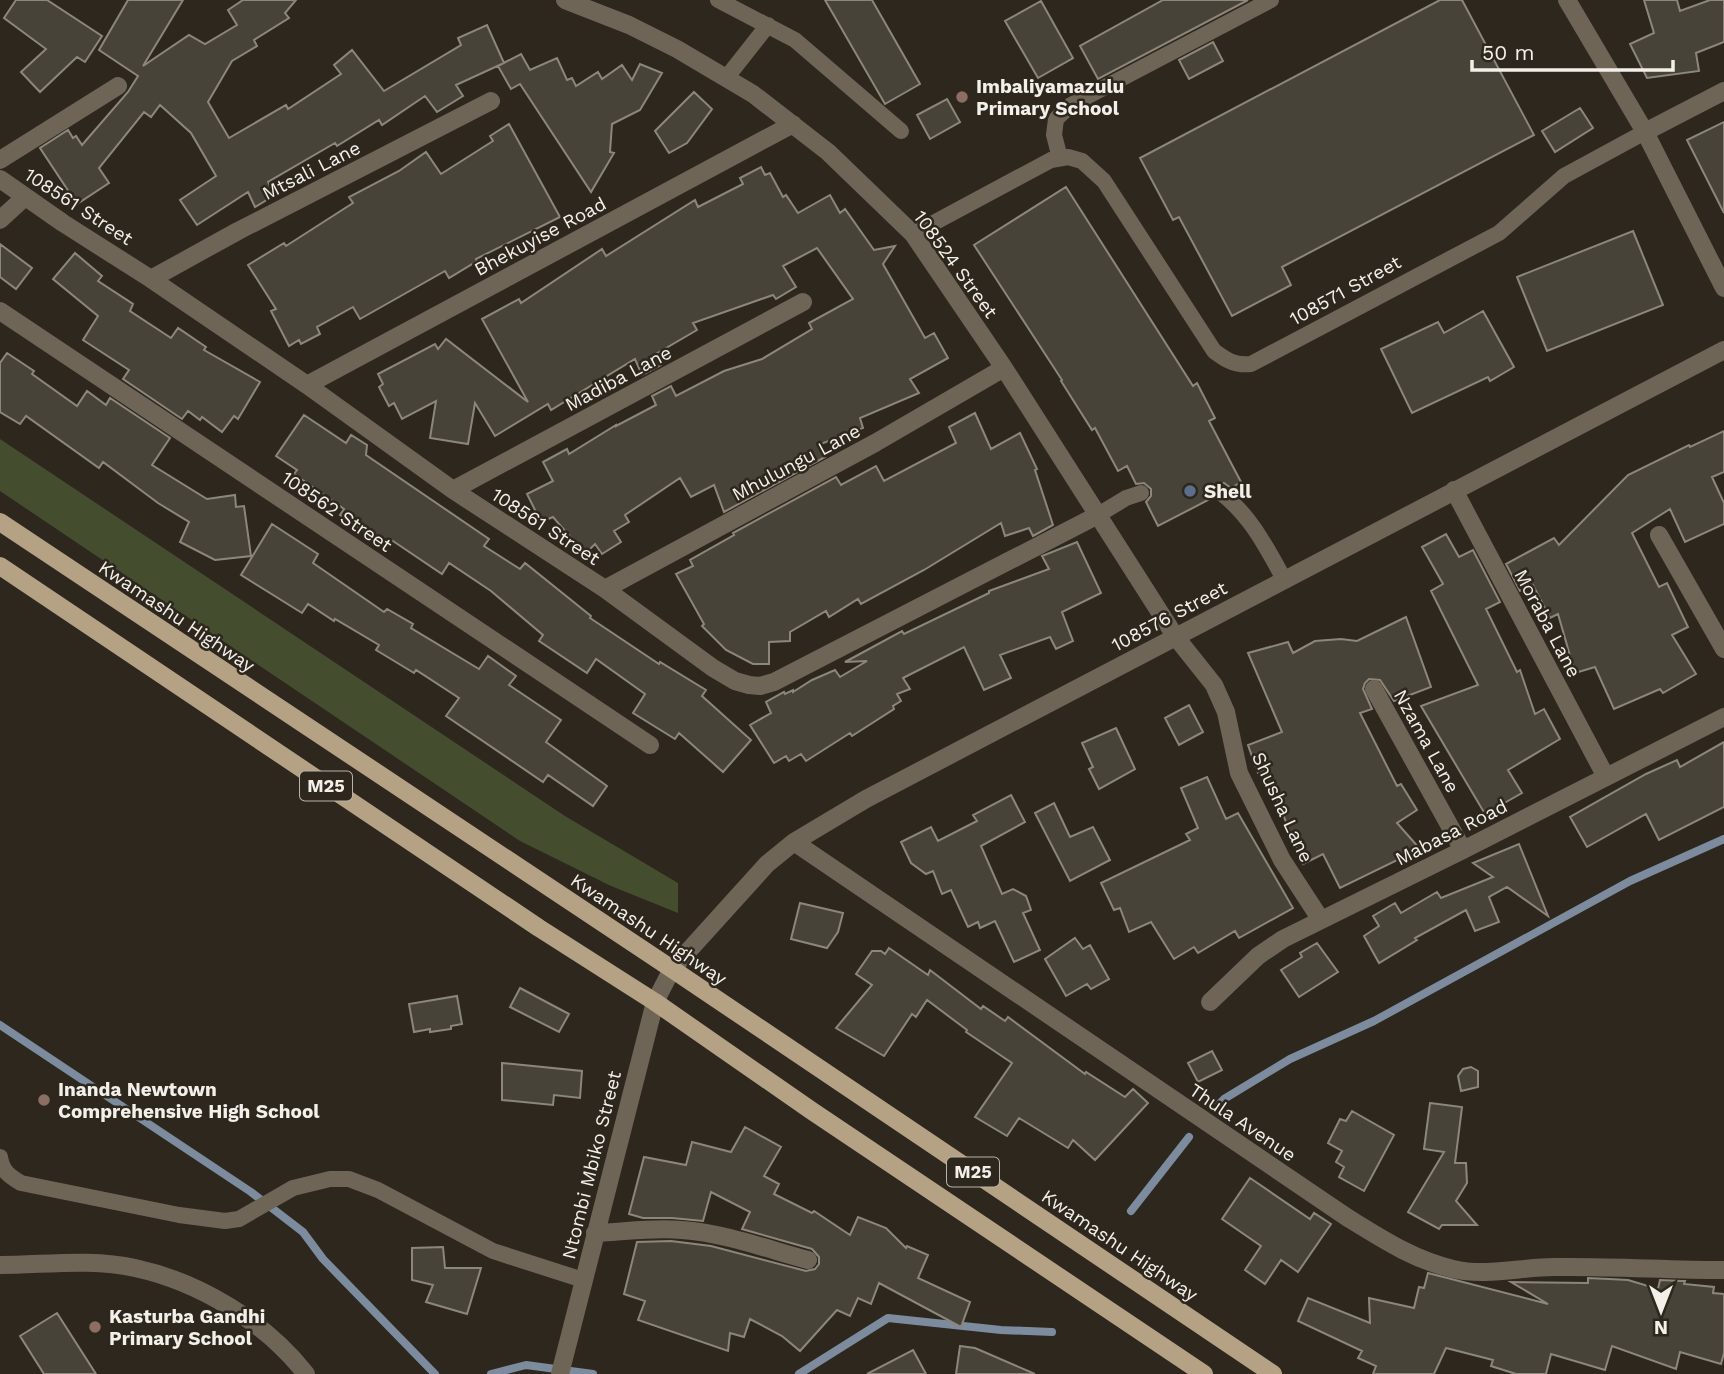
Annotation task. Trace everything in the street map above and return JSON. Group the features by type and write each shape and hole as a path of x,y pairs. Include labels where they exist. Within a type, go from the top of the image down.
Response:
{"main road":[{"name":"Kwamashu Highway","path":"0,522 672,969 1273,1374"},
{"name":"M25","path":"0,566 539,929 655,1002 812,1111 1204,1374"}],"street":[{"name":"108524 Street","path":"565,0 629,25 727,77 828,152 913,234 1004,368 1175,636"},
{"path":"1567,0 1645,132 1724,288"},
{"path":"0,160 118,86"},
{"path":"1645,132 1724,91"},
{"name":"Mtsali Lane","path":"151,279 238,231 491,101"},
{"name":"Bhekuyise Road","path":"307,385 793,124"},
{"name":"108561 Street","path":"0,179 307,385 453,490 605,589 735,681 760,686 798,670 1098,515"},
{"path":"0,220 25,197"},
{"name":"Madiba Lane","path":"453,490 803,302"},
{"name":"108562 Street","path":"0,312 650,745"},
{"name":"108576 Street","path":"672,969 738,894 793,842 866,799 1724,350"},
{"name":"Mhulungu Lane","path":"605,589 875,443 1004,368"},
{"name":"Moraba Lane","path":"1454,490 1606,776"},
{"path":"1660,535 1724,649"},
{"name":"Shusha Lane","path":"1175,636 1214,685 1226,712 1240,774 1282,860 1321,920"},
{"name":"Nzama Lane","path":"1374,689 1463,850"},
{"name":"Mabasa Road","path":"1210,1002 1258,956 1283,939 1724,717"},
{"name":"Thula Avenue","path":"793,842 1398,1250 1445,1267 1471,1272 1618,1266 1724,1270"},
{"name":"Ntombi Mbiko Street","path":"560,1374 655,1002 672,969"},
{"path":"595,1233 654,1228 683,1230 808,1260"},
{"path":"0,1265 109,1265 135,1268 191,1287 233,1307 267,1333 306,1374"}],"lane":[{"path":"718,0 806,48 901,131"},
{"path":"913,234 1031,169 1059,158 1054,135 1056,119 1071,105 1271,0"},
{"path":"727,77 768,25"},
{"name":"108571 Street","path":"1059,158 1068,157 1082,161 1094,171 1115,197 1214,351 1239,365 1251,364 1499,233 1564,176 1645,132"},
{"path":"1098,515 1126,498 1141,493"},
{"path":"1221,493 1238,506 1256,528 1284,579"},
{"path":"0,1157 1,1167 21,1183 225,1221 239,1219 293,1188 330,1179 349,1179 378,1190 493,1251 583,1280"}],"green space":[{"path":"0,439 565,816 678,883 678,913 611,886 520,841 0,491"}],"building":[{"path":"16,0 47,0 102,36 85,62 77,57 40,92 21,72 46,49 4,18"},
{"path":"128,0 183,0 143,66 189,35 205,44 237,25 228,10 243,0 296,0 285,13 289,18 254,40 257,46 232,61 208,102 229,138 286,105 288,109 341,74 334,65 352,50 384,91 461,45 458,38 487,25 504,63 456,85 463,96 437,112 425,96 382,125 379,120 337,146 335,143 268,182 275,195 255,207 248,192 197,225 180,200 216,176 191,133 160,105 151,117 144,112 99,168 109,183 77,204 40,148 68,130 82,145 128,92 138,76 99,50"},
{"path":"825,0 872,0 920,84 885,104"},
{"path":"1163,0 1248,0 1098,79 1080,46"},
{"path":"1440,0 1462,0 1534,135 1282,267 1291,285 1232,316 1179,217 1173,220 1140,158"},
{"path":"1644,0 1677,0 1680,11 1710,0 1724,0 1724,42 1696,53 1699,71 1647,78 1630,44 1654,33"},
{"path":"1041,1 1073,58 1038,78 1005,21"},
{"path":"1213,42 1223,61 1189,79 1179,60"},
{"path":"521,54 530,70 557,58 567,80 572,78 576,86 598,72 602,79 622,65 632,80 640,64 662,73 640,110 612,124 610,152 614,153 591,192 520,84 511,89 498,66"},
{"path":"694,92 712,109 687,143 669,153 655,131"},
{"path":"947,99 960,122 930,139 917,115"},
{"path":"1580,108 1593,128 1555,152 1542,131"},
{"path":"1724,122 1724,213 1687,140"},
{"path":"509,124 560,217 476,259 477,261 449,278 445,271 360,319 353,307 317,327 320,334 301,344 299,340 289,346 271,311 276,309 248,265 284,243 286,246 353,203 349,197 399,171 426,152 441,174 493,141 490,136"},
{"path":"761,167 765,175 770,173 783,197 786,195 798,213 830,195 840,213 845,209 874,250 895,246 883,264 925,338 934,333 948,358 910,379 919,393 860,418 863,428 818,445 825,457 724,512 714,485 691,497 680,478 625,515 629,522 614,531 621,542 602,554 595,544 585,554 553,517 541,522 527,494 553,481 543,462 567,449 569,454 616,425 656,405 652,396 671,386 676,396 724,371 762,359 812,329 809,323 853,299 817,248 783,266 796,287 776,299 773,295 693,323 697,330 656,354 661,365 642,375 635,359 551,410 548,404 495,436 475,403 468,444 430,438 436,401 402,419 394,403 389,406 379,387 383,384 378,374 435,344 438,349 446,339 528,402 482,319 519,299 521,303 602,249 606,256 695,200 698,207 743,184 740,178"},
{"path":"1066,187 1193,386 1197,383 1215,418 1209,421 1241,482 1231,488 1224,483 1217,483 1211,490 1212,498 1158,526 1146,502 1151,496 1151,489 1144,483 1136,484 1127,466 1118,471 1095,428 1092,430 974,245"},
{"path":"1633,231 1663,305 1547,351 1517,277"},
{"path":"0,244 32,268 16,289 0,277"},
{"path":"75,253 102,276 98,281 133,304 130,311 171,338 178,328 206,347 204,350 260,382 238,419 234,416 222,432 202,417 200,420 188,411 182,419 123,379 129,370 83,340 98,316 53,279"},
{"path":"1483,311 1514,367 1490,381 1488,377 1412,413 1381,349 1438,322 1444,333"},
{"path":"7,353 77,406 87,391 106,405 110,398 170,438 152,465 207,499 235,495 236,507 244,506 251,556 215,560 180,542 189,522 158,503 103,462 99,468 26,416 20,424 0,412 0,363"},
{"path":"975,413 991,449 1020,433 1037,469 1035,470 1053,525 1033,536 1029,528 1005,536 1001,523 924,570 861,604 858,599 829,617 826,611 790,632 790,641 769,642 769,664 753,664 726,650 702,626 704,624 676,574 693,566 690,560 734,535 733,533 836,477 841,485 876,466 884,481 956,443 949,427"},
{"path":"304,415 346,443 351,435 367,445 366,455 489,539 484,546 520,569 525,563 591,616 590,618 659,664 660,662 706,690 702,696 751,740 723,772 679,733 675,739 633,713 645,694 596,659 587,673 539,641 543,635 491,591 449,563 442,574 390,539 385,546 340,515 344,509 294,474 297,470 276,456"},
{"path":"1724,431 1724,472 1712,477 1724,503 1724,524 1685,542 1670,509 1632,533 1659,587 1667,583 1688,627 1672,635 1696,674 1663,693 1660,689 1614,709 1595,667 1575,673 1558,614 1550,618 1533,585 1520,591 1506,564 1554,538 1559,545 1628,475"},
{"path":"272,524 318,554 313,563 384,612 387,609 413,624 411,628 479,669 488,656 516,676 509,685 561,720 546,742 607,786 593,806 548,775 543,782 446,716 459,698 416,670 414,673 376,650 379,645 308,604 302,613 241,575"},
{"path":"1446,534 1459,557 1473,550 1500,602 1486,609 1517,672 1520,670 1535,714 1544,709 1560,739 1508,770 1522,793 1485,814 1421,706 1478,685 1431,591 1443,584 1422,547"},
{"path":"1077,542 1101,593 1062,612 1073,641 1056,649 1050,637 1000,655 1011,678 984,690 964,647 903,678 910,689 897,694 901,701 893,706 894,709 852,736 850,733 806,761 801,754 789,761 786,756 774,763 750,725 771,713 766,702 784,692 793,692 835,670 840,677 867,661 845,662 902,631 904,634 989,591 1049,569 1042,556"},
{"path":"1406,617 1431,687 1394,701 1380,680 1369,679 1363,689 1372,709 1360,713 1397,786 1401,784 1417,810 1397,823 1420,849 1340,888 1323,854 1303,864 1265,770 1258,773 1248,745 1282,732 1248,653 1288,642 1293,653 1315,641 1357,641"},
{"path":"1189,705 1203,732 1179,745 1165,718"},
{"path":"1116,728 1135,769 1099,789 1089,769 1093,767 1082,743"},
{"path":"1724,742 1724,807 1659,840 1646,814 1587,847 1570,817 1646,774 1677,760 1680,767"},
{"path":"1207,777 1226,819 1238,813 1293,908 1239,938 1235,931 1198,953 1194,947 1174,959 1151,922 1129,932 1120,908 1114,910 1101,883 1190,840 1186,834 1198,828 1181,788"},
{"path":"1011,795 1025,822 981,846 1002,894 1013,889 1026,896 1031,910 1023,913 1040,950 1014,962 995,921 980,928 978,922 968,927 951,890 942,894 933,871 926,874 911,863 901,842 931,827 938,841 977,821 973,815"},
{"path":"1054,803 1070,837 1093,827 1110,860 1070,881 1035,813"},
{"path":"1519,844 1548,916 1507,887 1489,897 1499,922 1475,931 1466,910 1415,938 1417,940 1379,963 1364,936 1379,926 1373,916 1395,903 1401,913 1437,892 1441,898 1493,877 1473,863"},
{"path":"800,903 843,913 838,932 827,948 791,939"},
{"path":"1075,938 1083,949 1090,945 1109,979 1091,989 1087,984 1066,996 1045,959"},
{"path":"1317,943 1338,972 1299,997 1281,970 1302,957 1300,953"},
{"path":"889,948 928,975 930,970 981,1009 983,1006 1005,1021 1008,1017 1085,1074 1086,1072 1125,1097 1133,1089 1148,1103 1095,1160 1073,1140 1068,1148 1019,1118 1007,1136 975,1117 1012,1063 966,1032 967,1030 927,1000 916,1017 912,1014 884,1056 836,1028 872,985 856,974 872,951 885,954"},
{"path":"520,988 569,1014 559,1032 510,1007"},
{"path":"457,996 462,1024 451,1026 451,1029 414,1032 409,1004"},
{"path":"1212,1051 1222,1070 1198,1082 1188,1063"},
{"path":"502,1063 582,1071 580,1098 554,1095 553,1105 502,1100"},
{"path":"1471,1067 1478,1071 1478,1087 1461,1091 1458,1076 1463,1069"},
{"path":"1430,1103 1462,1107 1455,1163 1466,1163 1467,1183 1456,1201 1477,1225 1442,1225 1439,1229 1408,1212 1444,1152 1424,1149"},
{"path":"1352,1111 1394,1135 1364,1191 1339,1177 1344,1167 1336,1162 1342,1151 1328,1143 1340,1119 1346,1121"},
{"path":"745,1127 781,1147 764,1176 779,1184 774,1194 812,1213 814,1211 850,1235 858,1217 886,1228 906,1248 907,1246 928,1255 918,1278 970,1302 961,1327 879,1283 871,1304 858,1298 850,1316 837,1310 800,1351 782,1336 750,1319 744,1337 730,1333 728,1351 638,1320 645,1301 624,1294 637,1242 671,1241 711,1246 806,1271 815,1269 819,1264 819,1257 812,1249 742,1229 750,1212 711,1192 703,1221 643,1218 629,1214 644,1157 686,1165 692,1142 731,1152"},
{"path":"1250,1178 1310,1219 1314,1213 1331,1224 1298,1272 1281,1260 1265,1284 1245,1270 1261,1246 1222,1219"},
{"path":"443,1247 445,1268 481,1268 467,1314 426,1302 433,1285 412,1280 412,1248"},
{"path":"1428,1273 1548,1304 1511,1282 1588,1283 1588,1278 1628,1280 1658,1289 1660,1280 1685,1281 1684,1284 1714,1287 1713,1293 1724,1294 1724,1353 1721,1364 1680,1352 1676,1369 1612,1346 1605,1370 1551,1354 1546,1374 1516,1374 1491,1366 1493,1360 1446,1348 1434,1374 1373,1374 1376,1366 1358,1358 1362,1351 1298,1321 1308,1298 1370,1323 1369,1298 1414,1308 1419,1287 1424,1288"},
{"path":"57,1313 96,1374 44,1374 20,1336"},
{"path":"960,1346 975,1348 1035,1374 956,1374"},
{"path":"913,1350 926,1374 867,1374"}],"waterway":[{"path":"1219,1104 1290,1059 1374,1021 1630,881 1724,839"},
{"path":"0,1025 251,1192 303,1232 323,1259 435,1374"},
{"path":"1131,1211 1189,1137"},
{"path":"799,1374 888,1318 1001,1330 1052,1332"},
{"path":"491,1374 526,1365 593,1374"}],"place":[{"name":"Imbaliyamazulu Primary School","path":"962,97"},
{"name":"Shell","path":"1190,491"},
{"name":"Inanda Newtown Comprehensive High School","path":"44,1100"},
{"name":"Kasturba Gandhi Primary School","path":"95,1327"}]}
